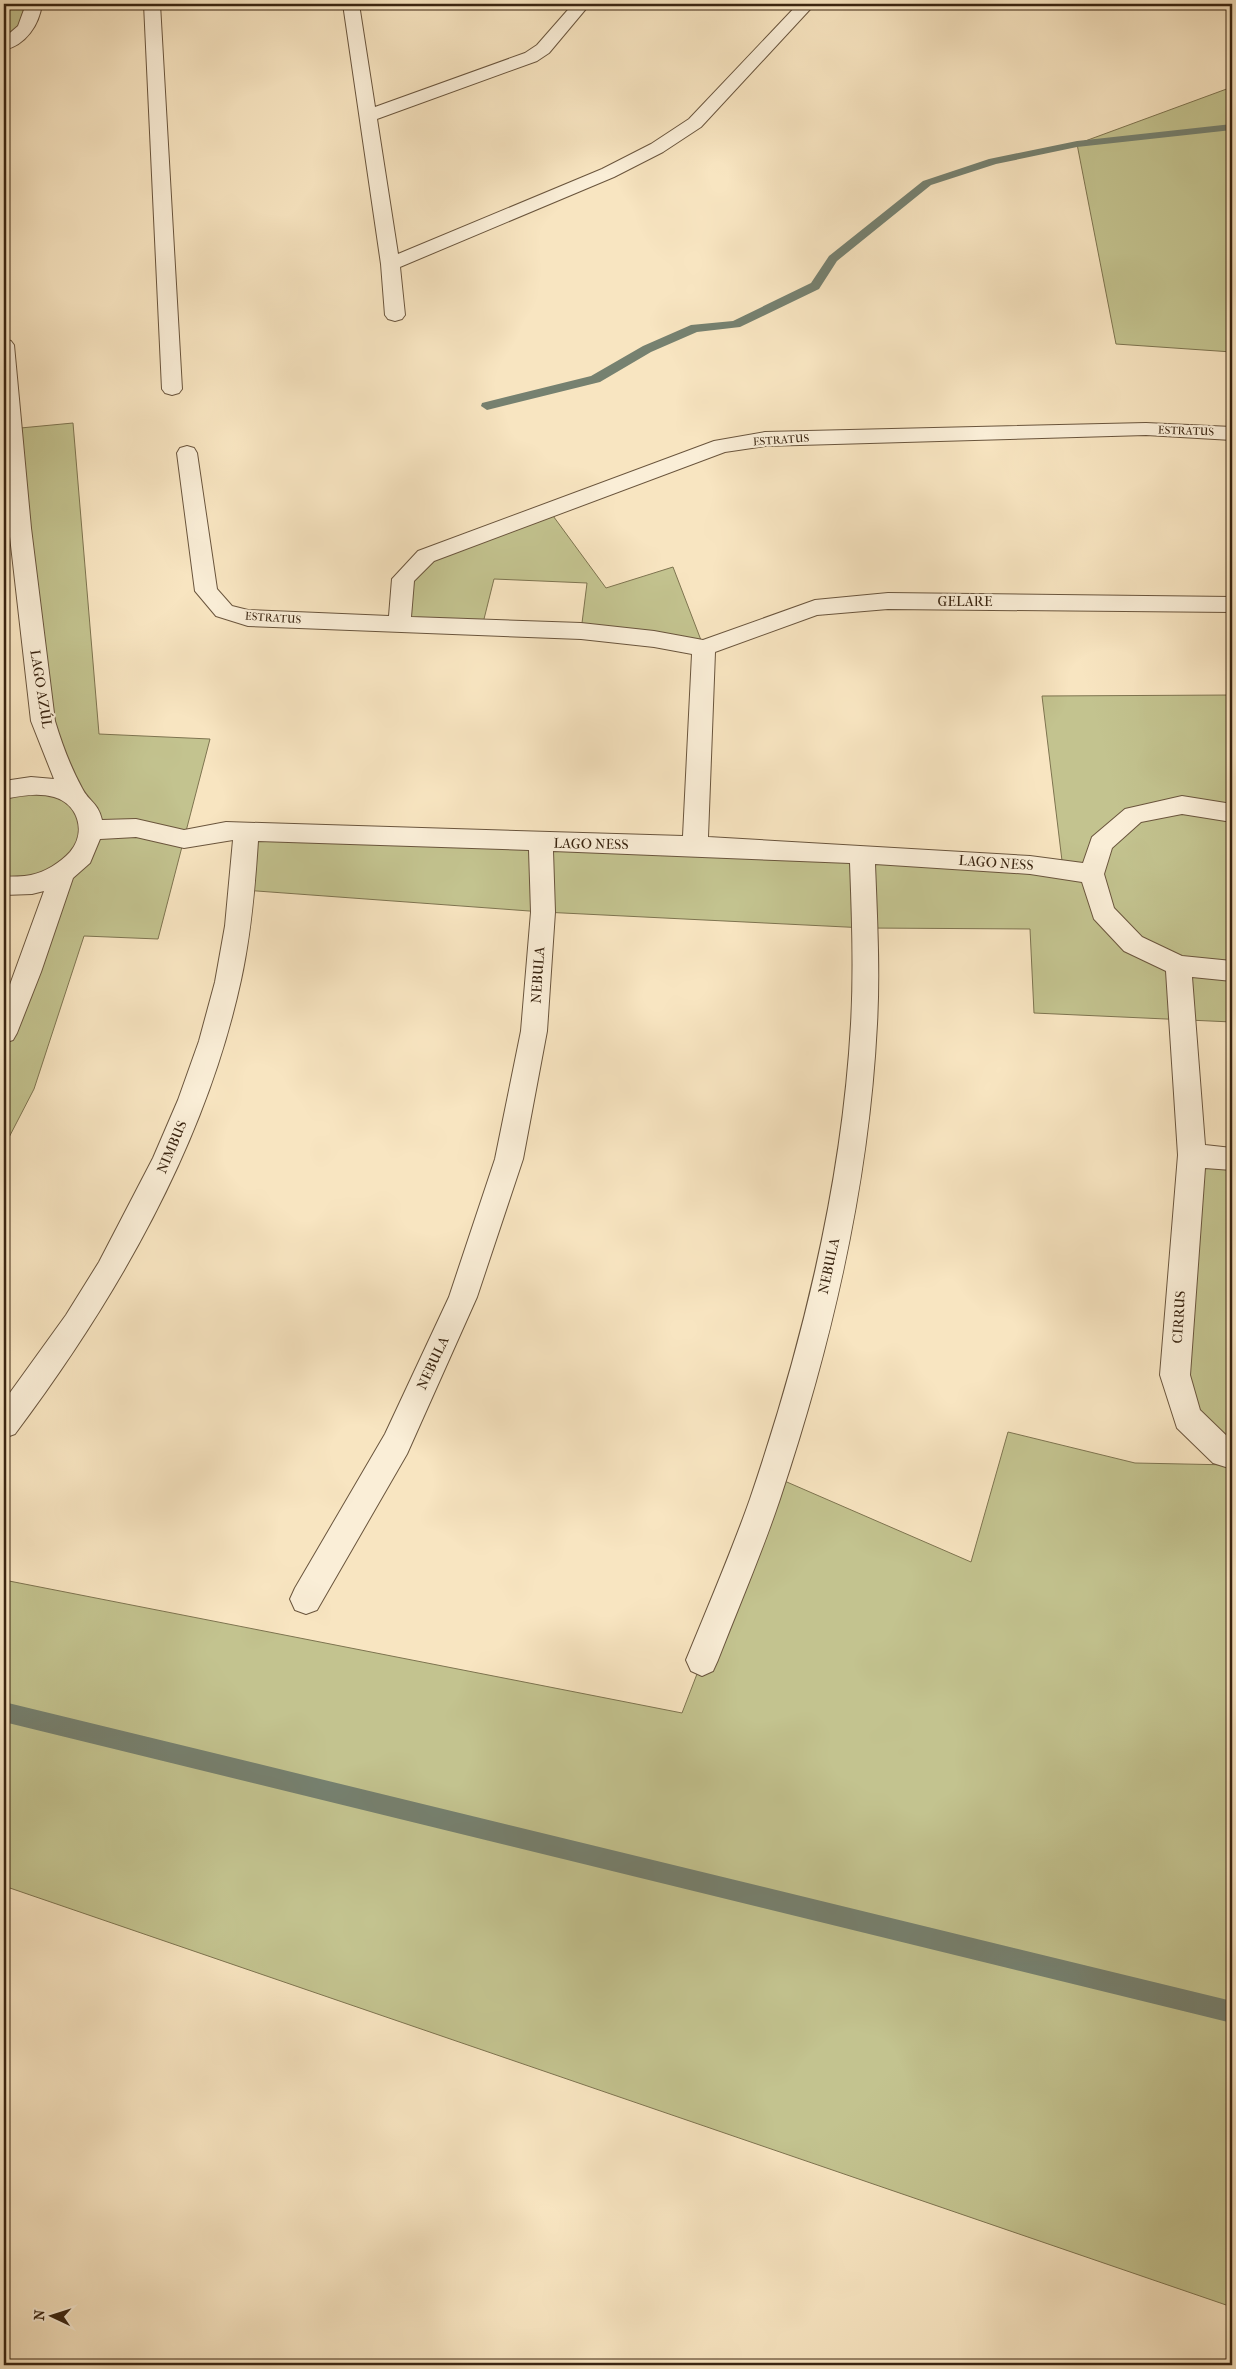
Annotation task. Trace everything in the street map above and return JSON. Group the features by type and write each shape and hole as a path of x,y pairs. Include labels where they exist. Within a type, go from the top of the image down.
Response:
{"street":[{"path":"4,45 13,40 31,22 34,4"},
{"path":"152,4 172,389"},
{"path":"351,4 390,264 395,315"},
{"path":"368,116 531,57 543,48 582,4"},
{"path":"390,264 608,172 657,148 695,123 807,4"},
{"name":"LAGO AZÚL","path":"4,345 20,528 43,721 52,748 73,795 88,810 92,830"},
{"name":"ESTRATUS","path":"399,623 404,580 426,556 721,446 765,439 1146,429 1232,433"},
{"name":"ESTRATUS","path":"187,453 206,591 224,611 248,618 581,631 654,639 704,648"},
{"name":"GELARE","path":"704,648 815,608 888,601 1232,604"},
{"path":"695,846 704,648"},
{"path":"4,790 29,784 59,788 73,795"},
{"path":"1232,813 1182,805 1134,815 1101,843 1092,874 1103,912 1133,944 1178,966 1232,970"},
{"name":"LAGO NESS","path":"92,830 136,828 184,839 236,832 695,846 1030,865 1092,874"},
{"path":"4,886 32,885 62,873 81,856 92,830"},
{"name":"NIMBUS","path":"4,1424 24,1399 99,1289 157,1181 200,1079 228,981 243,890 236,832"},
{"name":"NEBULA","path":"306,1599 400,1436 463,1297 509,1159 534,1031 543,912 541,842"},
{"name":"NEBULA","path":"702,1660 773,1476 817,1323 847,1181 862,1049 866,928 862,854"},
{"path":"4,1033 28,972 62,873"},
{"name":"CIRRUS","path":"1178,966 1192,1155 1175,1376 1187,1418 1224,1453 1232,1455"},
{"path":"1192,1155 1232,1159"}],"green space":[{"path":"4,4 34,4 31,18 25,29 17,37 4,45"},
{"path":"1232,87 1232,352 1116,344 1077,144"},
{"path":"73,423 99,734 210,739 158,939 84,936 34,1089 4,1147 4,1033 28,972 62,874 32,885 4,884 4,792 59,788 10,429"},
{"path":"548,509 606,588 673,567 704,648 581,631 587,583 494,579 482,627 399,623 403,579 426,556"},
{"path":"1232,695 1232,1022 1034,1013 1030,929 866,928 543,912 243,890 246,832 1063,869 1042,696"},
{"path":"1192,1155 1232,1159 1232,1455 1224,1453 1187,1418"},
{"path":"1008,1432 1135,1463 1232,1465 1232,2307 4,1886 4,1580 682,1713 773,1476 971,1562"}],"waterway":[{"path":"487,406 595,379 647,349 695,328 736,324 815,286 833,259 927,183 993,161 1077,144 1232,127"},
{"path":"4,1712 1232,2012"}]}
